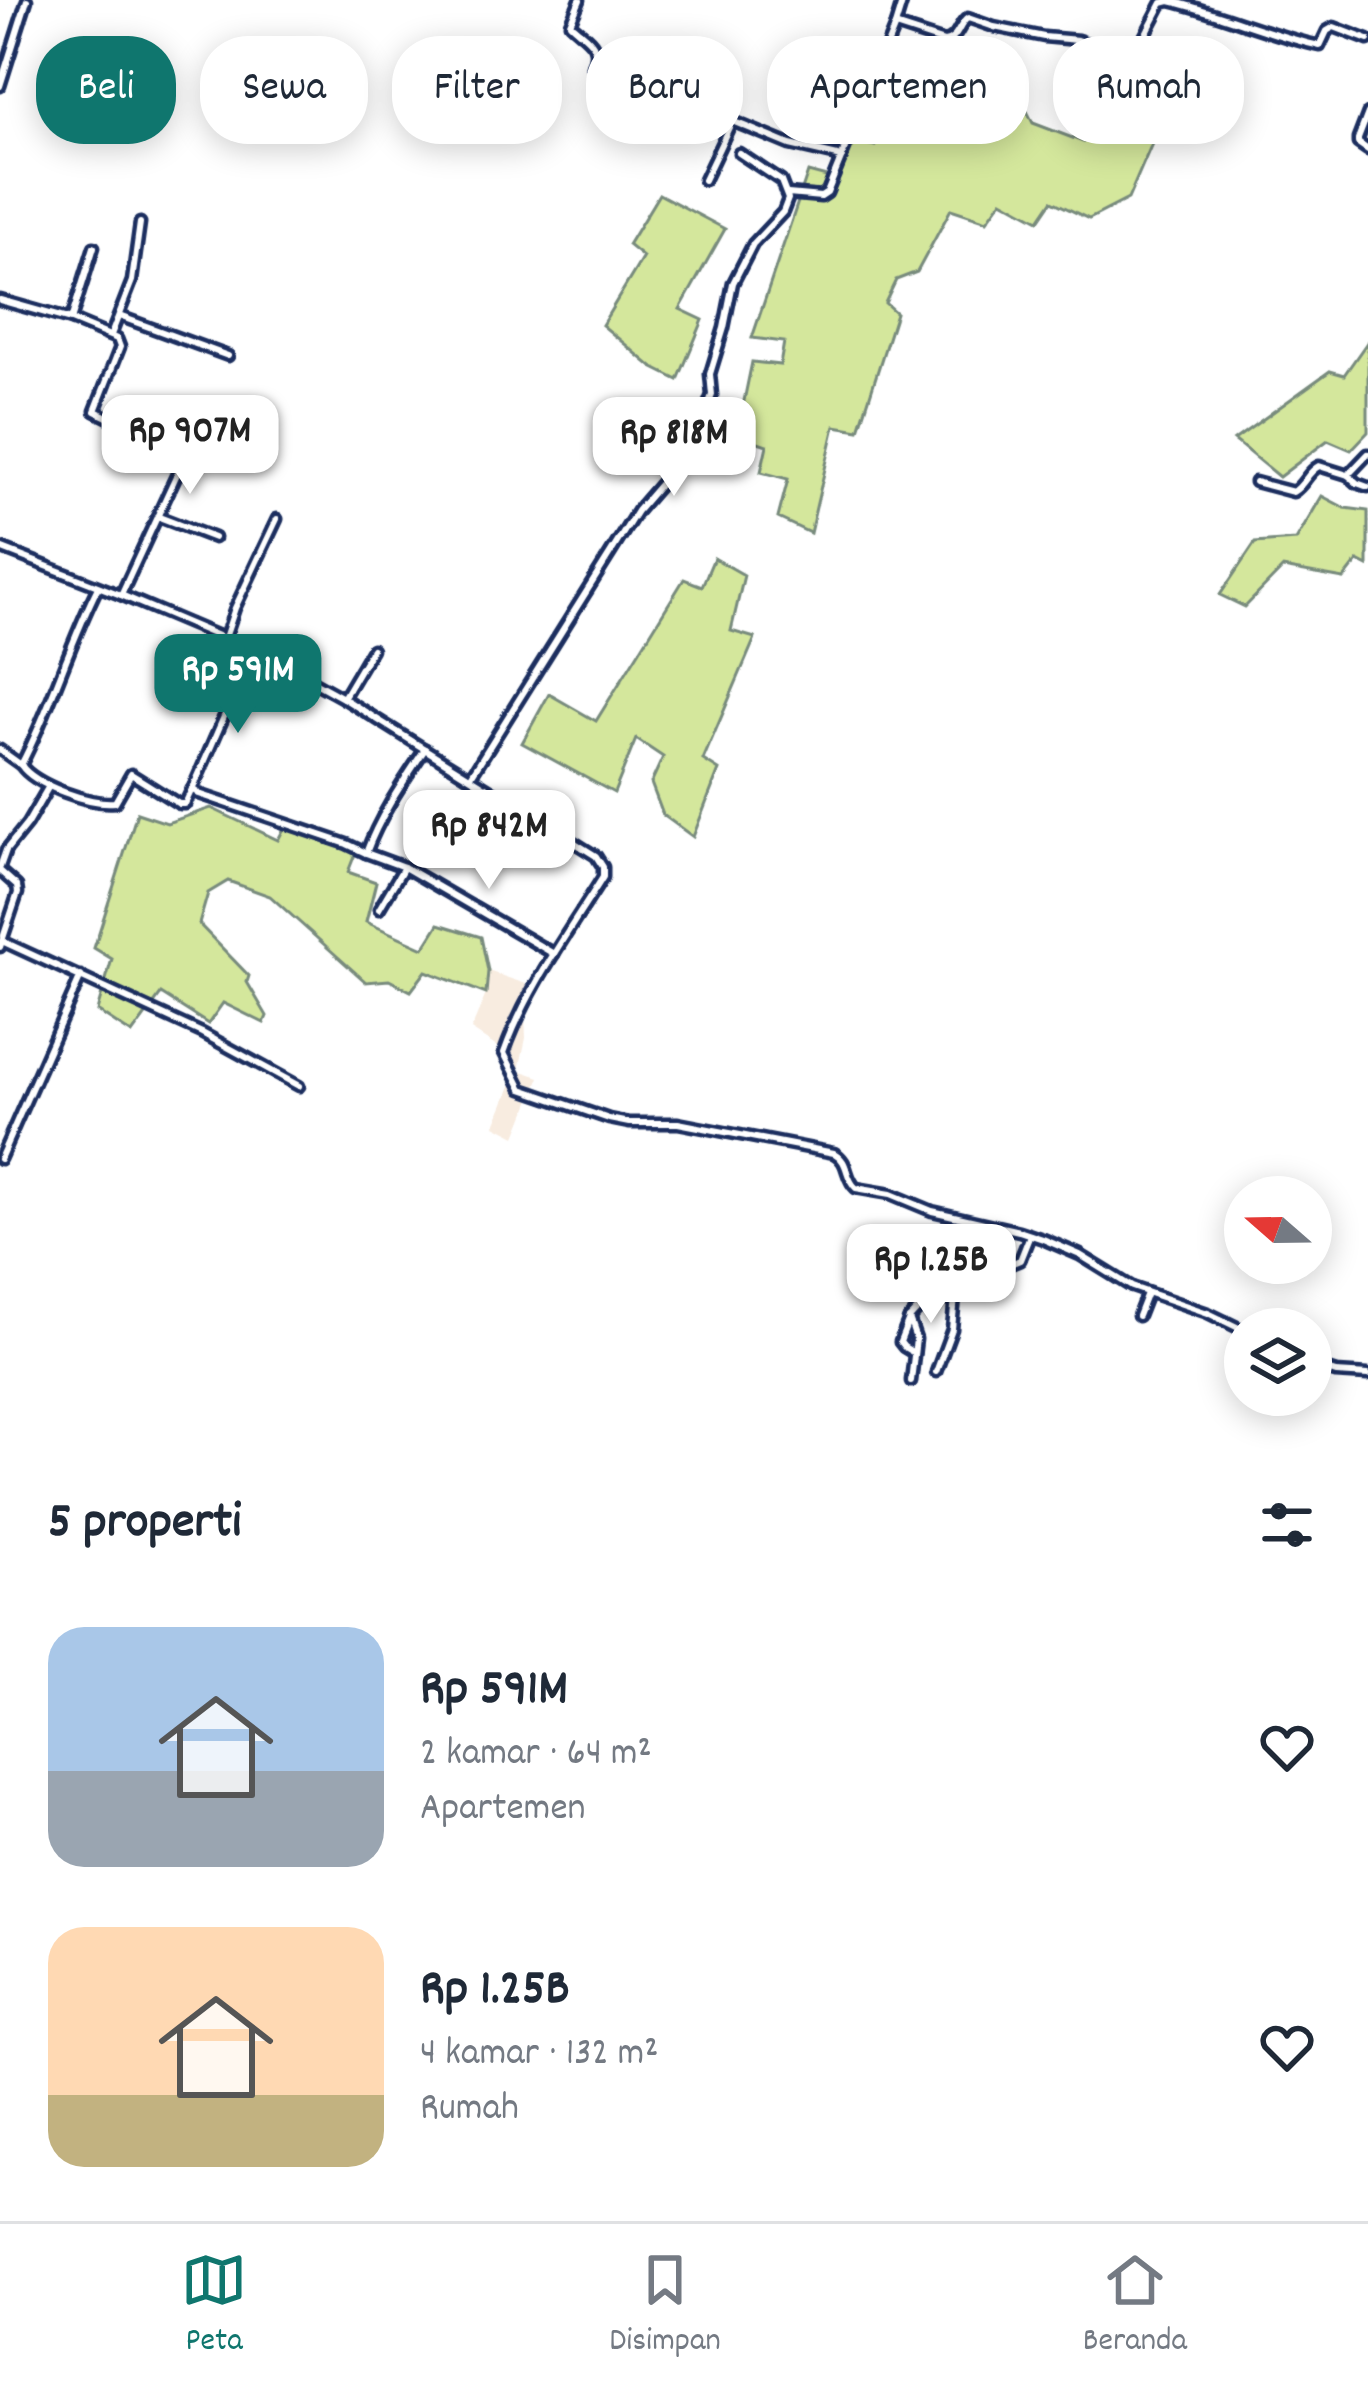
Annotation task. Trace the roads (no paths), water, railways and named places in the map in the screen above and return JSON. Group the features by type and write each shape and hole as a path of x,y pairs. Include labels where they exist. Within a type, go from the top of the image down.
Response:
{"street":[{"path":"0,86 27,0"},
{"path":"580,0 570,23 587,36"},
{"path":"788,194 825,195 903,0"},
{"path":"895,26 944,42 970,18 994,28 1078,40 1128,57 1139,47 1162,3 1170,2 1320,46 1334,27 1368,40"},
{"path":"1368,113 1358,139 1368,150"},
{"path":"704,180 732,121 790,145 842,157"},
{"path":"471,776 637,512 674,468 712,395 710,374 734,283 759,235 783,212 788,194 773,174 739,153"},
{"path":"111,335 132,281 140,223"},
{"path":"71,320 94,248"},
{"path":"0,300 71,320 119,341 95,411 182,456 121,595"},
{"path":"119,316 228,356"},
{"path":"1348,475 1368,454"},
{"path":"1255,482 1293,492 1318,466 1368,487"},
{"path":"159,517 214,538"},
{"path":"203,676 224,654 235,608 277,518"},
{"path":"0,548 272,659 596,856 603,877 554,954 516,1024 504,1057 525,1091 629,1123 678,1123 834,1153 845,1162 856,1188 1030,1235 1080,1255 1147,1293 1224,1320"},
{"path":"21,765 98,587"},
{"path":"343,698 372,649"},
{"path":"0,749 24,772 50,786 109,804 119,797 131,774 185,804 247,667 224,654"},
{"path":"366,853 394,795 425,748"},
{"path":"50,786 6,850 0,869 18,889 1,944 235,1049 299,1086"},
{"path":"192,789 404,867 554,954"},
{"path":"511,860 536,820"},
{"path":"379,909 404,867"},
{"path":"0,1159 81,976"},
{"path":"914,1353 900,1343 909,1319 922,1305 1022,1259 1030,1235"},
{"path":"936,1372 952,1329 956,1286"},
{"path":"1138,1316 1147,1293"},
{"path":"909,1319 916,1335 911,1382"},
{"path":"1332,1371 1368,1375"}]}
